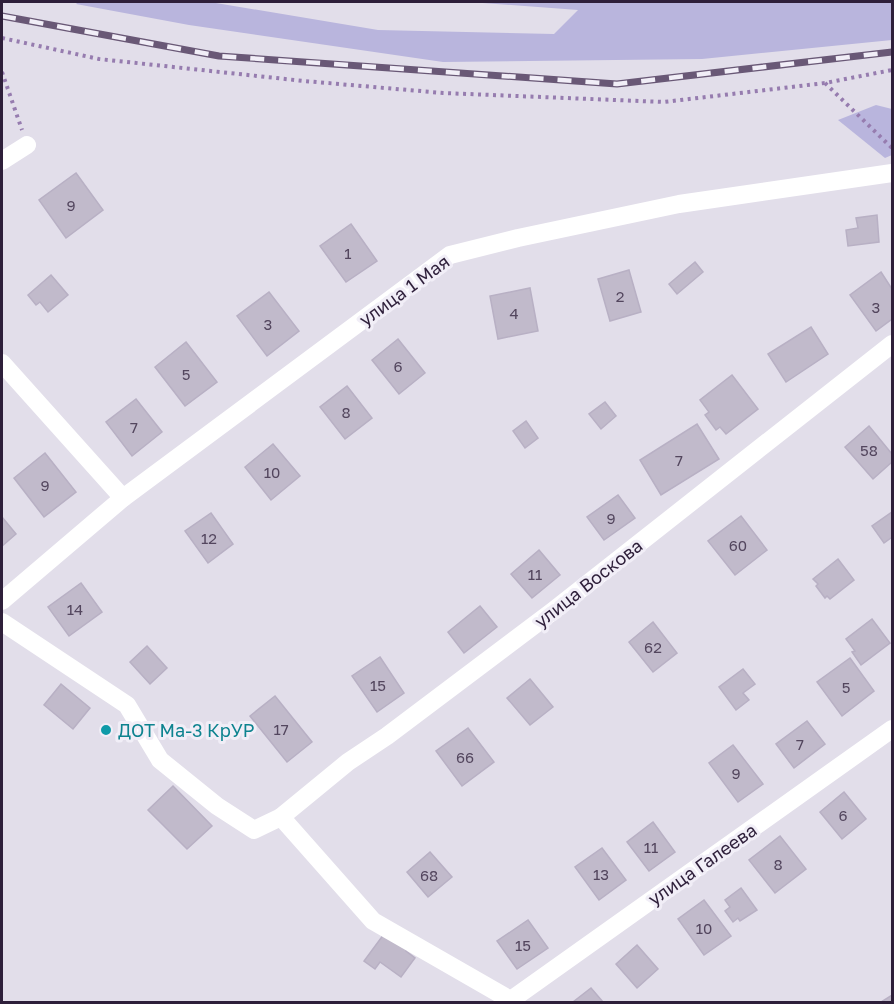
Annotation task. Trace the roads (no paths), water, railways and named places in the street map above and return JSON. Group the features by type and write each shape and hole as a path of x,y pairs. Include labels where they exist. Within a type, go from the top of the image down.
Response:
{"street":[{"path":"2,161 27,145"},
{"name":"улица 1 Мая","path":"2,601 123,498 450,255 518,238 679,204 892,172"},
{"name":"улица Воскова","path":"2,622 127,705 160,760 217,806 254,830 281,817 348,762 387,736 553,611 892,344"},
{"path":"2,363 123,498"},
{"name":"улица Галеева","path":"513,1001 892,729"},
{"path":"281,817 373,921 513,1001"}],"railway":[{"path":"2,16 219,56 617,84 892,52"}],"place":[{"name":"ДОТ Ма-3 КрУР","path":"106,730"}]}
